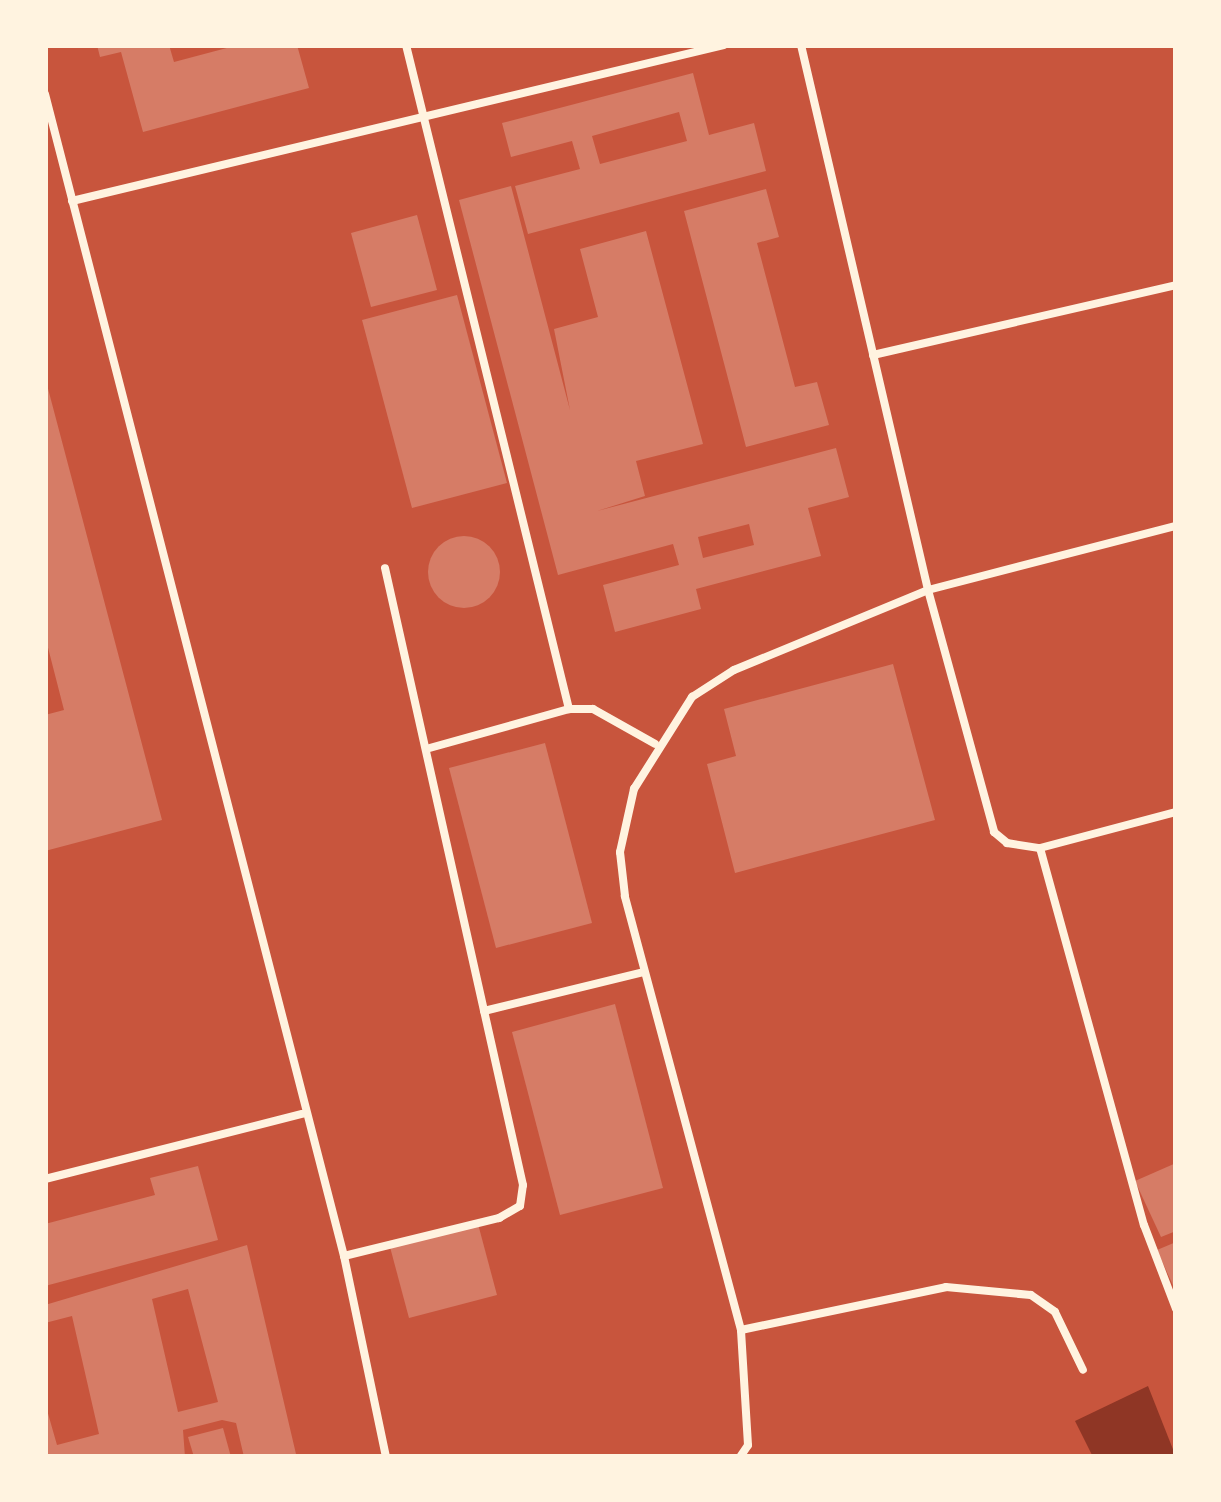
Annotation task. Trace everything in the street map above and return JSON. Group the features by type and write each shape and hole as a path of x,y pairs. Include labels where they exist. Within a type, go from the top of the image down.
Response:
{"lane":[{"path":"406,45 568,710"},
{"path":"72,201 724,45"},
{"path":"801,45 928,590 994,832 1007,843 1040,848 1176,812"},
{"path":"45,94 302,1114 344,1256 386,1457"},
{"path":"45,142 56,140"},
{"path":"873,355 1176,285"},
{"path":"740,1457 748,1445 741,1330 644,973 620,852 634,789 656,745 692,697 734,670 928,590 1176,526"},
{"path":"344,1256 520,1206 523,1185 386,568"},
{"path":"425,749 568,710 593,709 656,745"},
{"path":"1040,848 1144,1225 1176,1310"},
{"path":"484,1011 644,973"},
{"path":"45,1179 302,1114"},
{"path":"741,1330 946,1287 1031,1294 1055,1312 1083,1370"}],"shaded area":[{"path":"1148,1386 1176,1457 1093,1457 1075,1421"}],"building":[{"path":"97,45 169,45 174,62 238,45 297,45 309,88 143,132 121,52 100,57"},
{"path":"693,73 709,135 754,123 766,171 528,234 515,186 580,169 572,141 511,157 502,123","holes":["679,112 687,141 600,164 592,136"]},
{"path":"511,186 570,410 554,329 598,317 580,249 646,231 703,444 636,461 645,496 597,511 836,448 849,497 808,508 821,556 696,589 701,609 615,632 603,585 679,565 673,544 558,575 459,200","holes":["749,524 754,545 703,558 698,537"]},
{"path":"766,189 779,237 757,243 795,387 817,382 829,425 746,447 684,211"},
{"path":"417,215 437,290 371,307 351,233"},
{"path":"457,295 507,483 412,508 362,320"},
{"path":"46,381 162,820 45,851 45,715 64,710 45,636"},
{"path":"464,536 489,547 500,572 489,597 464,608 439,597 428,572 439,547"},
{"path":"893,664 935,820 735,873 707,764 736,756 724,709"},
{"path":"545,743 592,923 496,948 449,768"},
{"path":"615,1004 663,1188 560,1215 512,1032"},
{"path":"1176,1163 1176,1231 1161,1237 1135,1181"},
{"path":"198,1166 218,1240 45,1286 45,1224 155,1195 150,1178"},
{"path":"478,1224 497,1295 409,1318 390,1247"},
{"path":"1176,1242 1176,1292 1157,1250"},
{"path":"247,1245 296,1454 244,1457 236,1423 222,1420 183,1430 185,1457 45,1457 45,1403 57,1445 99,1434 72,1316 45,1323 45,1305","holes":["188,1289 218,1402 178,1412 152,1299"]},
{"path":"223,1428 231,1457 194,1457 188,1437"}]}
